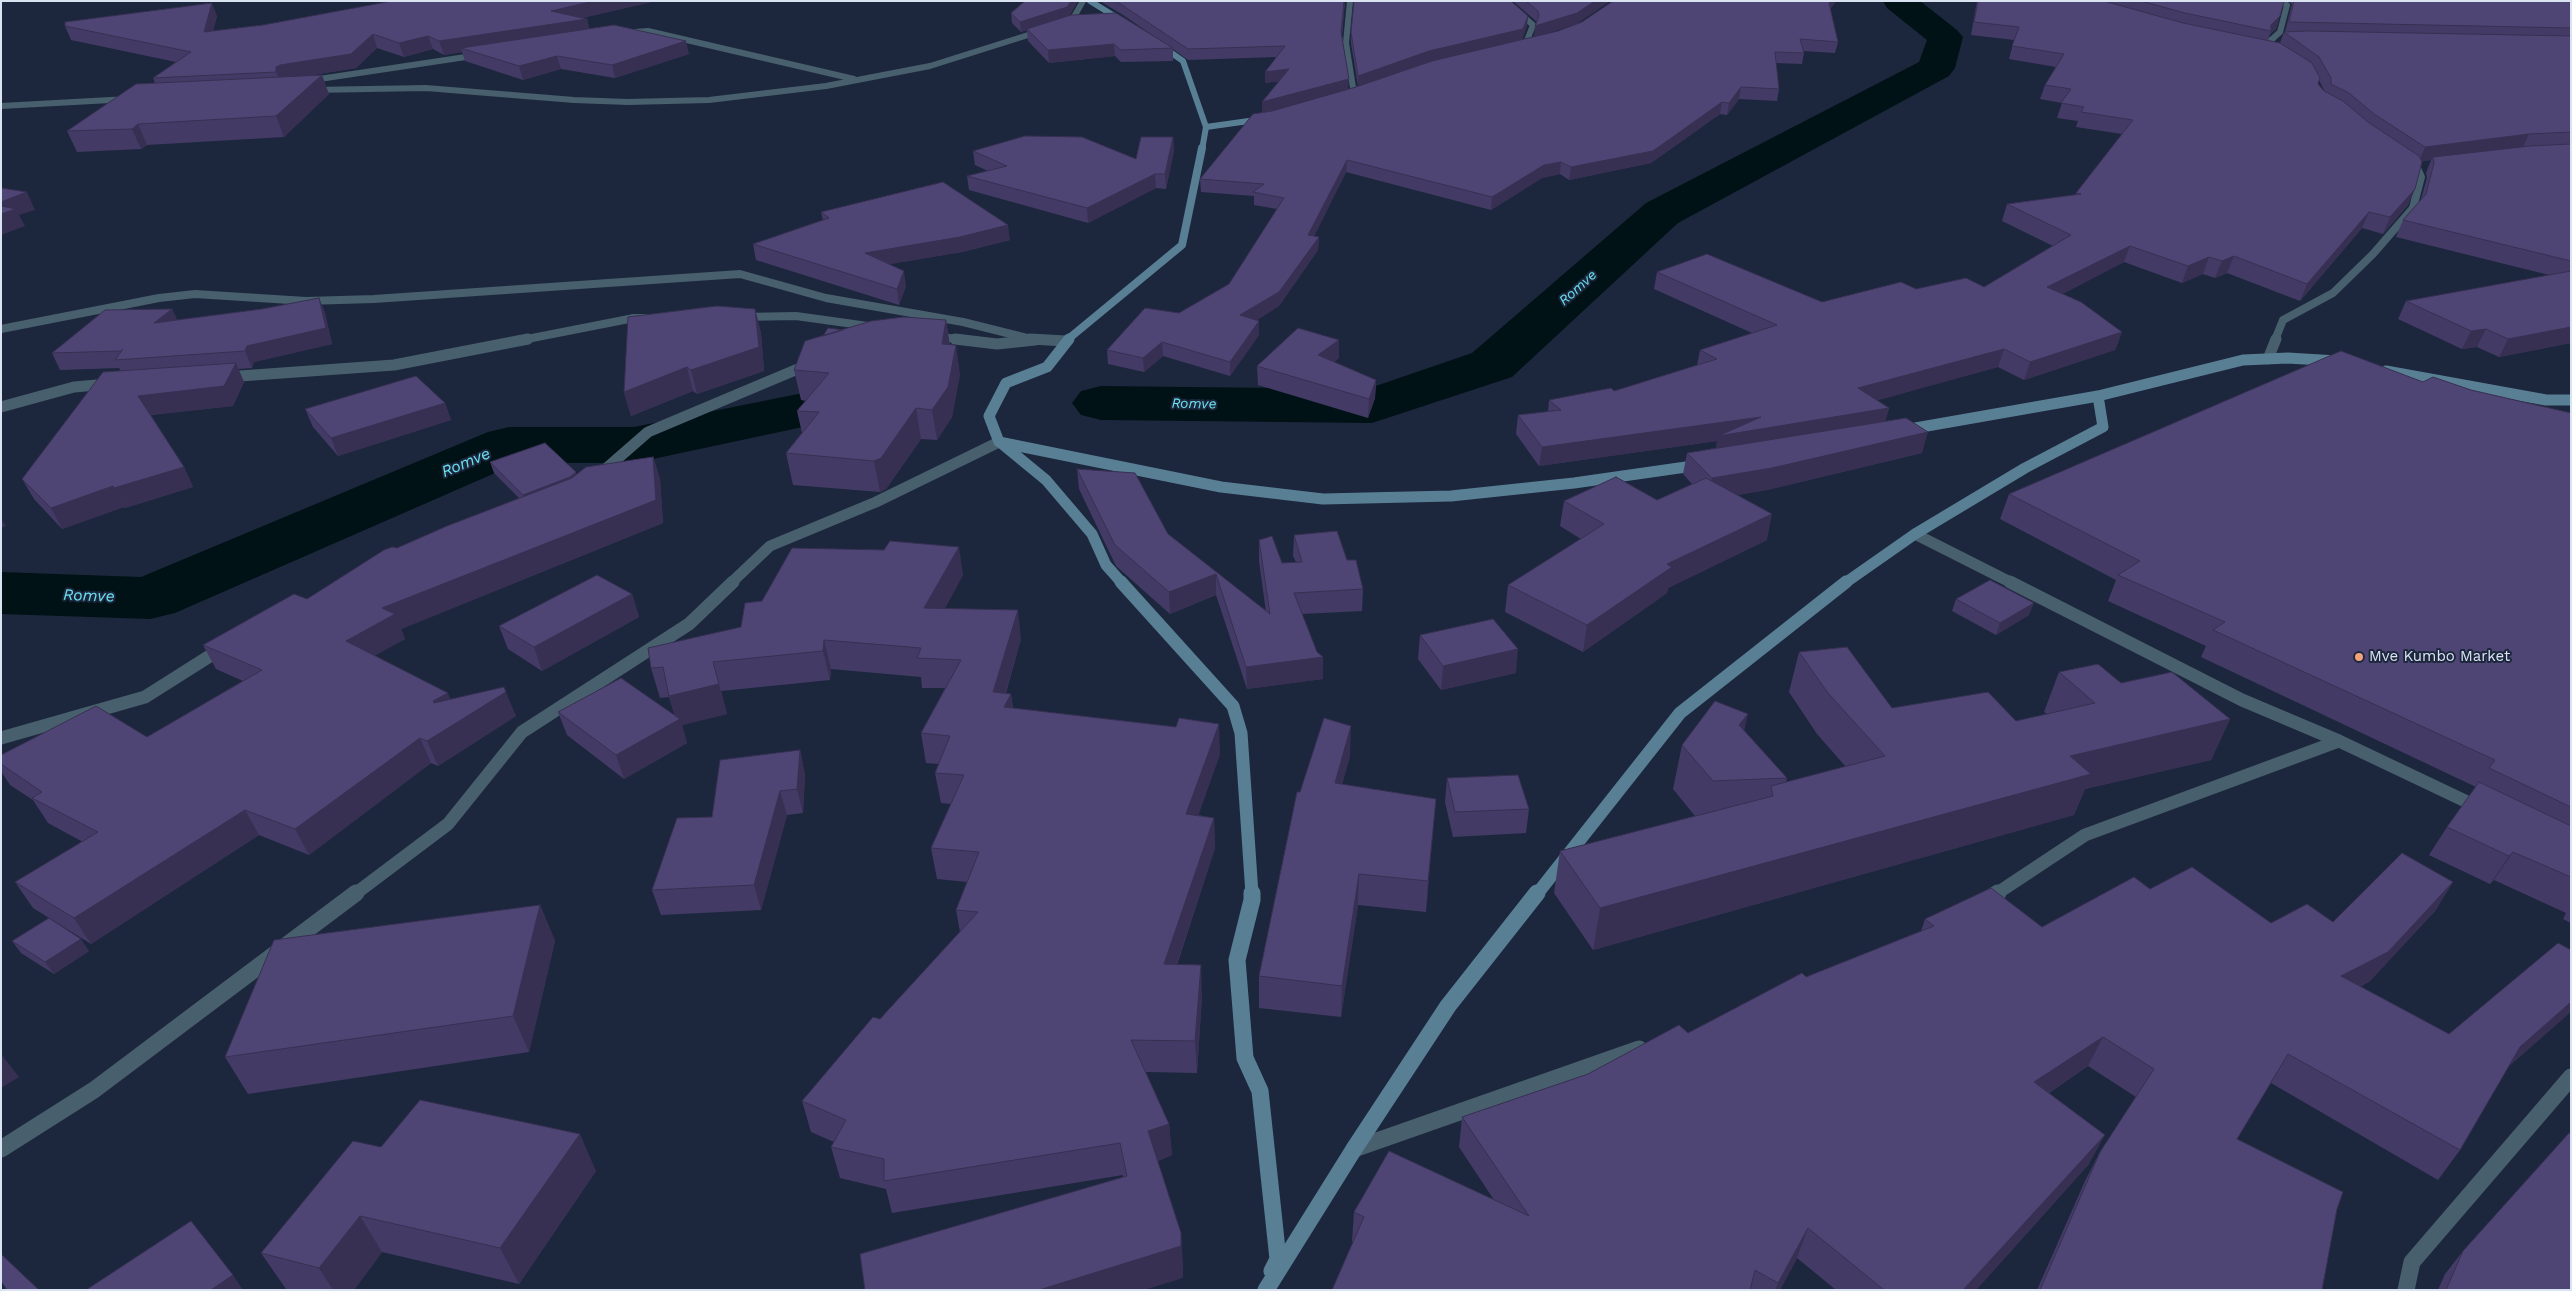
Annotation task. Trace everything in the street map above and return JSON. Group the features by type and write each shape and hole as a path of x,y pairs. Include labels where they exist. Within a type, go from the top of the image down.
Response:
{"main road":[{"path":"1090,1 1115,19 1136,29"},
{"path":"1152,40 1183,61 1206,127 1182,244 1066,341 1047,367 1006,384 989,416 999,442 1046,480 1092,534 1106,565 1234,706 1241,733 1252,900 1237,960 1245,1058 1260,1091 1278,1259 1262,1290"},
{"path":"1517,46 1536,41"},
{"path":"1344,97 1362,91"},
{"path":"1206,127 1271,118"},
{"path":"1892,432 2098,396 2243,360 2288,358 2352,364"},
{"path":"2380,370 2546,400 2571,400"},
{"path":"1266,1290 1354,1149 1448,1006 1680,713 1822,599 1915,534 2026,468 2103,427 2098,396"},
{"path":"999,442 1221,487 1323,499 1451,496 1574,483 1709,464"}],"street":[{"path":"1071,22 1083,1"},
{"path":"1350,1 1346,43 1354,94"},
{"path":"1505,1 1533,25 1526,43"},
{"path":"2270,41 2271,38 2280,32 2287,5 2280,1"},
{"path":"1062,24 1081,21"},
{"path":"302,90 426,88 628,102 739,98 859,80 930,66 1052,28"},
{"path":"613,34 648,31 859,80"},
{"path":"2270,41 2286,40"},
{"path":"2270,41 2277,52"},
{"path":"2267,49 2285,57"},
{"path":"293,83 487,54"},
{"path":"1,106 137,99"},
{"path":"2268,358 2283,320 2333,293 2373,254 2413,208 2421,177 2417,168 2396,155"},
{"path":"2417,168 2427,167"},
{"path":"1,329 159,298 196,294 306,300 374,299 740,274 826,298 963,322 1035,340"},
{"path":"729,317 796,316 883,328"},
{"path":"220,377 394,366 634,318 653,318"},
{"path":"924,335 997,344 1035,340 1066,341"},
{"path":"590,483 648,432 795,368 822,360"},
{"path":"1,408 74,387 122,384"},
{"path":"1,1149 94,1090 448,824 522,732 689,624 770,546 876,502 999,442"},
{"path":"1915,534 2242,700 2339,741 2495,816"},
{"path":"1,738 145,696 202,659 238,640"},
{"path":"1974,909 2084,835 2339,741"},
{"path":"1354,1149 1651,1045"},
{"path":"2406,1290 2412,1262 2571,1077"}],"building":[{"path":"392,1 594,1 551,11 587,19 439,41 428,36 399,43 373,34 351,54 280,65 276,67 276,72 153,78 191,52 65,26 65,22 212,3 204,32 263,25"},
{"path":"1025,1 1071,1 1067,7 1020,22 1011,13"},
{"path":"1116,1 1344,1 1341,32 1349,79 1262,102 1289,69 1265,72 1285,46 1188,49"},
{"path":"1354,1 1511,1 1528,16 1523,29 1429,51 1358,76 1351,32"},
{"path":"1526,1 1595,1 1577,13 1535,26 1539,16 1538,11"},
{"path":"1613,1 1831,1 1829,3 1838,42 1800,39 1804,53 1775,52 1779,89 1741,87 1729,103 1722,102 1653,151 1571,167 1561,162 1544,165 1492,197 1347,160 1308,235 1319,237 1279,292 1240,315 1259,321 1230,362 1162,342 1143,358 1107,350 1145,308 1179,313 1229,284 1284,198 1253,192 1264,184 1200,179 1253,114 1272,111 1356,87 1432,61 1558,31 1582,22"},
{"path":"1978,1 2104,1 2183,23 2280,43 2312,63 2320,78 2318,84 2324,91 2343,101 2368,122 2419,156 2422,162 2415,189 2390,217 2369,212 2307,284 2234,256 2222,261 2209,257 2188,266 2130,246 2047,287 2081,302 2122,332 2030,362 2004,349 1858,388 1889,408 1718,436 1761,417 1542,447 1518,415 1561,410 1549,400 1611,388 1614,391 1717,359 1700,350 1777,325 1657,272 1707,254 1822,302 1901,282 1916,289 1966,278 1984,287 2071,235 2007,204 2081,194 2076,193 2133,120 2081,112 2084,107 2061,103 2071,89 2045,85 2064,54 2012,46 2019,27 1974,22"},
{"path":"2141,1 2284,1 2280,16 2271,25 2271,31 2185,13"},
{"path":"2294,1 2571,1 2571,28 2289,22"},
{"path":"1116,13 1173,48 1121,50 1114,44 1048,50 1027,29 1071,15"},
{"path":"614,25 686,41 612,65 557,56 519,66 461,48"},
{"path":"2284,32 2571,36 2571,132 2529,134 2425,147 2374,114 2349,93 2331,84 2331,78 2319,57"},
{"path":"322,75 276,116 138,124 132,129 67,131 136,84"},
{"path":"1025,136 1082,137 1136,159 1141,137 1173,137 1165,174 1155,174 1087,208 967,176 1007,166 973,151"},
{"path":"2571,144 2571,261 2403,220 2426,194 2434,163 2433,157 2530,146"},
{"path":"943,182 1008,225 960,237 865,253 904,271 897,289 753,244 829,218 821,212"},
{"path":"1,188 27,192 1,202"},
{"path":"1,206 16,209 1,214"},
{"path":"2571,271 2571,327 2508,339 2486,329 2471,331 2406,301"},
{"path":"319,298 326,328 247,346 245,351 115,360 123,349 121,351 52,353 105,310 172,309 154,323 262,309"},
{"path":"717,306 755,309 759,347 691,370 687,367 624,392 628,317"},
{"path":"904,317 946,320 942,344 956,345 948,387 932,410 916,408 881,458 874,461 786,453 819,412 797,411 829,373 794,370 805,341 871,321"},
{"path":"828,328 843,330 823,336"},
{"path":"1298,328 1339,340 1318,355 1376,380 1369,399 1257,366"},
{"name":"Mve Kumbo Market","path":"2341,351 2423,382 2433,377 2471,390 2571,413 2571,807 2489,768 2495,760 2213,630 2225,622 2118,575 2140,561 2009,494"},
{"path":"236,363 224,386 138,396 184,467 114,488 113,486 51,508 22,479 103,372"},
{"path":"416,376 445,403 331,438 305,409"},
{"path":"1906,418 1928,432 1772,468 1712,478 1687,453"},
{"path":"545,443 576,472 570,477 523,495 490,462"},
{"path":"653,457 656,500 382,608 395,614 346,641 448,693 433,701 434,703 504,687 506,692 427,741 420,738 295,829 245,810 74,918 15,882 98,832 32,798 42,792 1,764 1,755 96,706 147,737 262,670 203,645 294,594 307,599 384,550 392,547 397,548 447,526 572,478 586,467"},
{"path":"1077,469 1135,473 1168,534 1270,614 1259,540 1272,536 1282,563 1302,562 1294,535 1337,531 1347,560 1356,560 1363,589 1294,593 1317,652 1323,657 1246,667 1216,574 1169,592 1115,545"},
{"path":"1616,477 1657,500 1706,478 1772,514 1667,564 1672,567 1587,625 1508,585 1604,524 1564,501"},
{"path":"890,541 959,547 924,608 1018,610 993,692 1011,694 1004,707 1176,727 1179,718 1219,724 1186,814 1214,818 1164,964 1201,965 1195,1041 1131,1040 1169,1124 1148,1131 1181,1233 1181,1246 1039,1290 865,1290 860,1254 1127,1176 1120,1143 884,1181 884,1159 831,1147 846,1120 802,1101 873,1017 880,1019 978,912 956,910 979,852 931,848 964,775 935,773 950,736 921,733 961,660 917,658 921,648 824,640 823,651 713,662 719,684 669,696 663,667 651,668 648,648 741,627 745,603 762,601 792,548 884,550"},
{"path":"597,575 632,594 534,647 499,626"},
{"path":"1990,580 2034,603 2000,623 1956,599"},
{"path":"1493,619 1518,649 1443,666 1420,635"},
{"path":"1847,647 1892,708 1988,692 2016,721 2095,703 2059,672 2098,664 2121,683 2172,672 2230,719 2070,756 2091,774 1600,908 1560,851 1773,796 1771,786 1885,756 1828,693 1799,652"},
{"path":"621,678 680,719 616,755 558,712"},
{"path":"1715,701 1748,714 1739,725 1787,778 1713,781 1682,745"},
{"path":"1324,718 1351,726 1335,783 1436,799 1428,881 1359,874 1342,986 1259,976 1297,792 1300,792"},
{"path":"800,750 797,789 780,791 754,885 652,890 677,818 712,817 720,760"},
{"path":"1518,775 1529,809 1455,812 1447,778"},
{"path":"2479,782 2571,826 2571,877 2513,852 2509,856 2447,827"},
{"path":"2402,853 2453,882 2388,952 2341,976 2449,1034 2558,943 2571,950 2571,1002 2520,1047 2460,1150 2288,1054 2237,1139 2343,1192 2337,1209 2322,1290 2040,1290 2100,1152 2154,1069 2103,1037 2034,1082 2105,1135 1963,1290 1884,1290 1808,1228 1778,1283 1755,1270 1750,1290 1332,1290 1364,1217 1354,1212 1389,1151 1529,1216 1462,1117 1588,1074 1679,1025 1688,1033 1802,973 1806,977 1934,926 1925,919 1991,888 2042,927 2134,877 2150,889 2192,867 2271,923 2307,904 2333,922"},
{"path":"540,905 513,1016 225,1057 274,940"},
{"path":"49,918 81,939 45,962 12,941"},
{"path":"420,1100 580,1134 500,1248 360,1216 319,1268 261,1253 353,1141 381,1147"},
{"path":"2569,1133 2571,1134 2571,1290 2446,1290 2463,1251"},
{"path":"191,1221 233,1275 211,1290 86,1290"},
{"path":"1,1254 39,1290 7,1290 1,1281"}],"waterway":[{"name":"Romve","path":"1101,403 1372,406 1492,365 1662,213 1936,68 1945,37 1899,1"},
{"name":"Romve","path":"1,593 150,598 509,445 634,445 803,410 898,406"}],"place":[{"name":"Mve Kumbo Market","path":"2359,657"}]}
